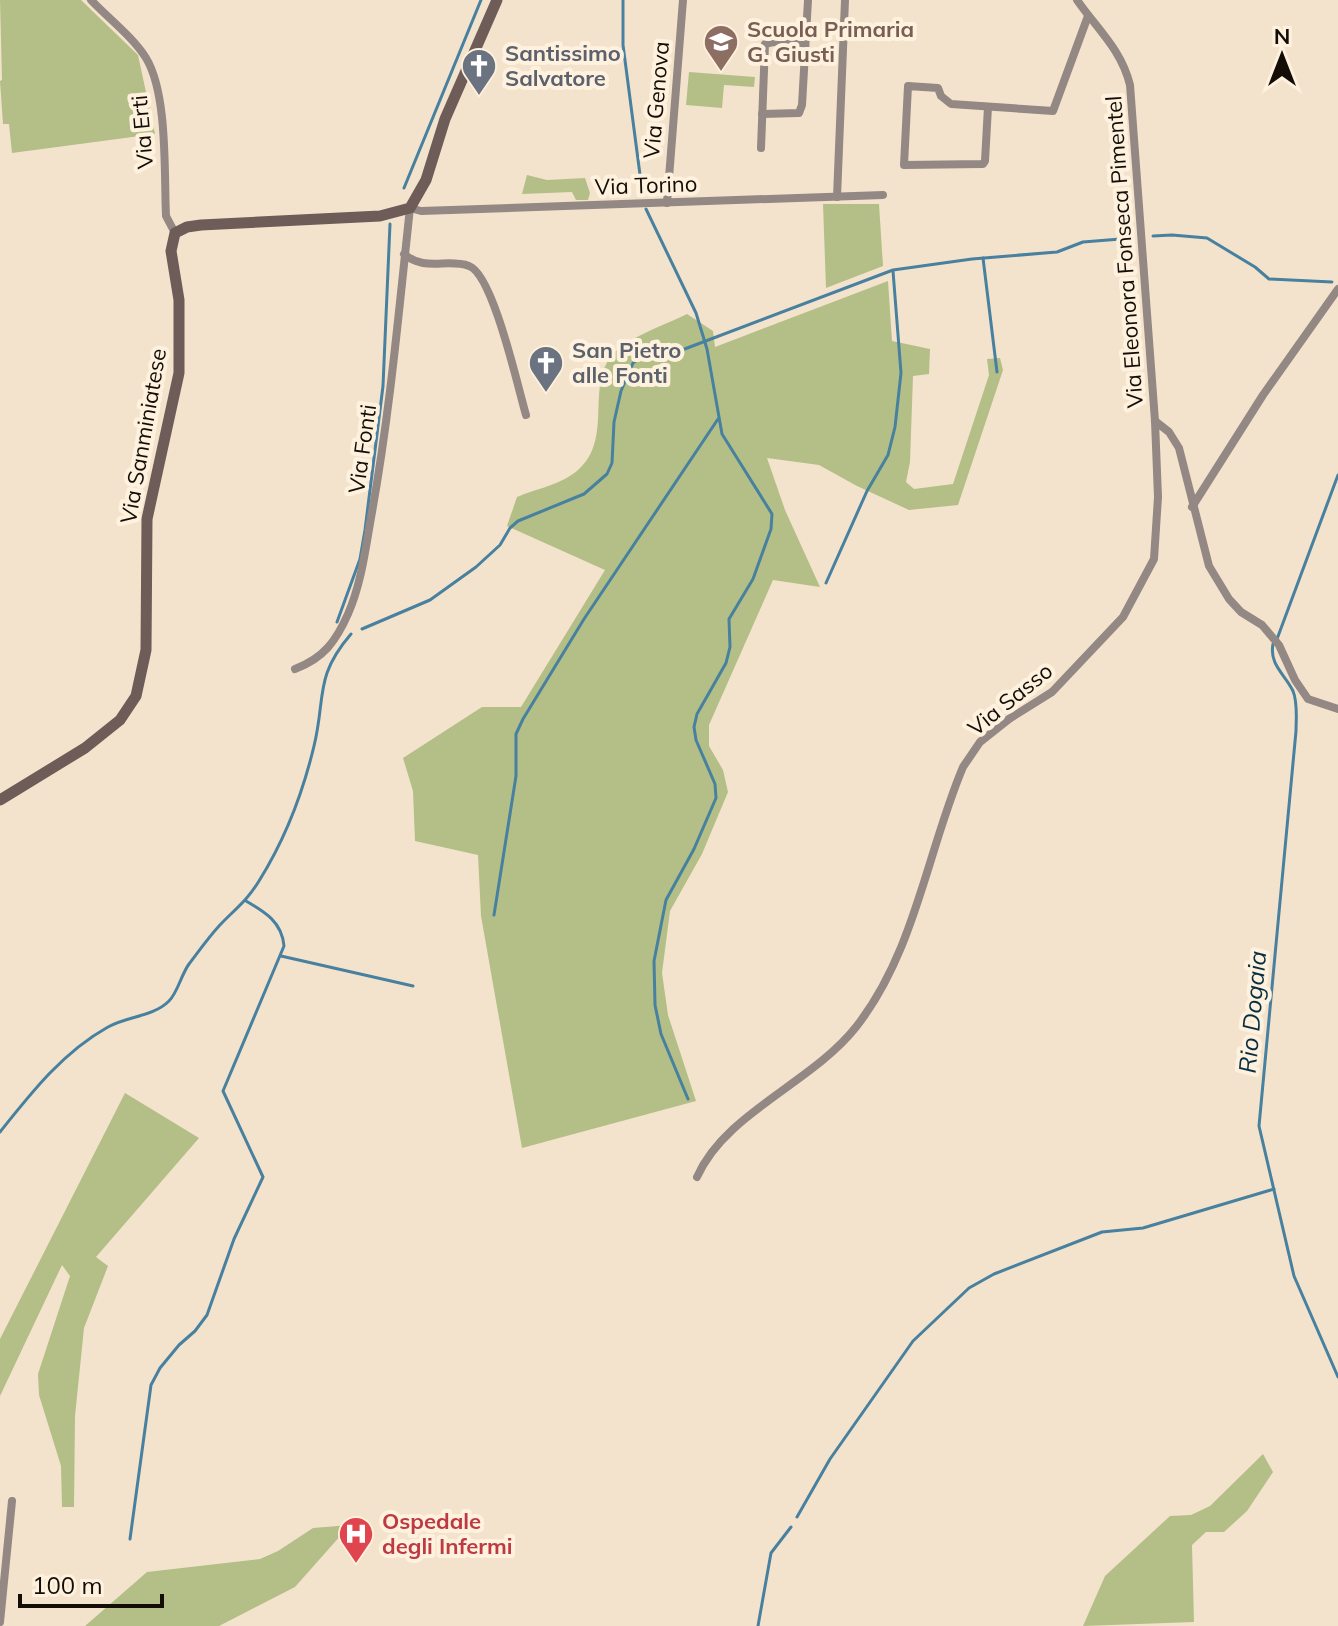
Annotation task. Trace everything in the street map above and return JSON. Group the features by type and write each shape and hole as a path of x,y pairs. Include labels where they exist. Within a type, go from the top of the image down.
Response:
{"main road":[{"path":"175,233 201,225 380,216 410,208 426,180 445,119 497,0"},
{"name":"Via Sanminiatese","path":"0,800 85,748 120,720 136,696 146,650 147,519 179,373 179,300 171,251 175,233"}],"street":[{"name":"Via Erti","path":"91,0 146,58 154,76 160,99 166,216 175,233"},
{"name":"Via Genova","path":"667,203 683,0"},
{"path":"762,114 799,113 808,0"},
{"path":"837,197 845,0"},
{"name":"Via Eleonora Fonseca Pimentel","path":"1077,0 1125,64 1130,85 1155,421"},
{"path":"988,107 983,164 904,165 908,86 938,88 941,96 951,104 1053,111 1088,16"},
{"path":"761,148 765,44 805,44"},
{"name":"Via Torino","path":"410,208 421,211 883,195"},
{"name":"Via Fonti","path":"295,669 316,661 330,646 349,613 363,560 379,471 410,208"},
{"path":"404,254 419,263 465,264 476,268 484,280 504,332 526,415"},
{"path":"1192,507 1263,395 1338,289"},
{"path":"1155,421 1169,432 1179,448 1209,566 1229,599 1241,612 1262,625 1279,645 1295,680 1308,699 1338,709"},
{"name":"Via Sasso","path":"697,1177 713,1148 812,1070 855,1028 890,975 955,786 963,767 980,742 1052,692 1123,617 1154,559 1158,497 1155,421"},
{"path":"0,1622 12,1501"}],"green space":[{"path":"0,0 81,0 138,55 155,134 12,153 9,124 3,124"},
{"path":"689,72 755,77 754,87 724,85 722,108 686,105"},
{"path":"527,175 547,180 585,178 590,193 588,200 576,200 572,192 522,194"},
{"path":"823,204 879,204 883,266 826,288"},
{"path":"888,281 892,341 930,349 929,374 913,376 910,462 906,482 914,489 953,484 989,375 987,359 1000,358 1003,370 958,505 909,510 819,465 767,458 785,510 820,587 773,580 709,725 709,746 723,770 728,792 702,854 670,911 662,973 668,1015 696,1101 522,1148 481,916 478,855 415,841 413,791 403,758 482,707 521,707 605,570 507,526 517,497 564,479 578,470 589,457 598,426 601,378 606,364 616,351 639,336 687,314 713,331 715,347"},
{"path":"125,1093 199,1138 96,1257 108,1266 84,1328 75,1416 74,1507 62,1507 61,1466 39,1395 38,1374 70,1276 62,1265 0,1396 0,1339"},
{"path":"1263,1454 1273,1472 1247,1511 1224,1532 1206,1532 1192,1545 1194,1622 1083,1626 1105,1576 1170,1516 1191,1515 1210,1506"},
{"path":"350,1525 295,1587 219,1626 85,1626 147,1572 260,1559 313,1528"}],"waterway":[{"path":"404,188 481,0"},
{"path":"623,0 623,45 642,190"},
{"path":"646,209 696,313 707,349 722,434 772,514 771,529 753,579 729,619 730,647 726,663 697,714 694,727 696,740 715,784 716,798 694,849 666,900 654,961 655,1005 661,1034 688,1099"},
{"path":"337,622 360,559 365,530 383,386 390,224"},
{"path":"1153,236 1207,238 1269,279 1332,282"},
{"path":"362,629 430,600 476,567 500,545 518,521 584,494 607,474 612,463 614,422 621,391 633,363 644,354 682,350 893,270 1057,252 1083,242 1133,238"},
{"path":"983,258 997,372"},
{"path":"826,583 867,491 888,455 895,427 901,373 893,271"},
{"path":"494,915 516,776 516,734 584,619 718,419"},
{"name":"Rio Dogaia","path":"1277,639 1338,475"},
{"path":"0,1132 36,1088 76,1048 108,1027 155,1010 169,1001 200,949 254,888 277,850 292,816 314,746 326,675 339,649 351,634"},
{"name":"Rio Dogaia","path":"1273,644 1275,664 1295,696 1296,731 1259,1126 1294,1276 1338,1377"},
{"path":"130,1539 151,1385 160,1368 207,1315 234,1239 263,1177 223,1091 284,946 276,924 246,901"},
{"path":"281,956 413,986"},
{"path":"797,1517 830,1459 913,1341 969,1288 994,1274 1102,1232 1143,1228 1274,1189"},
{"path":"758,1626 771,1553 791,1527"}],"place":[{"name":"Scuola Primaria G. Giusti","path":"721,73"},
{"name":"Santissimo Salvatore","path":"479,97"},
{"name":"San Pietro alle Fonti","path":"546,394"},
{"name":"Ospedale degli Infermi","path":"356,1565"}]}
